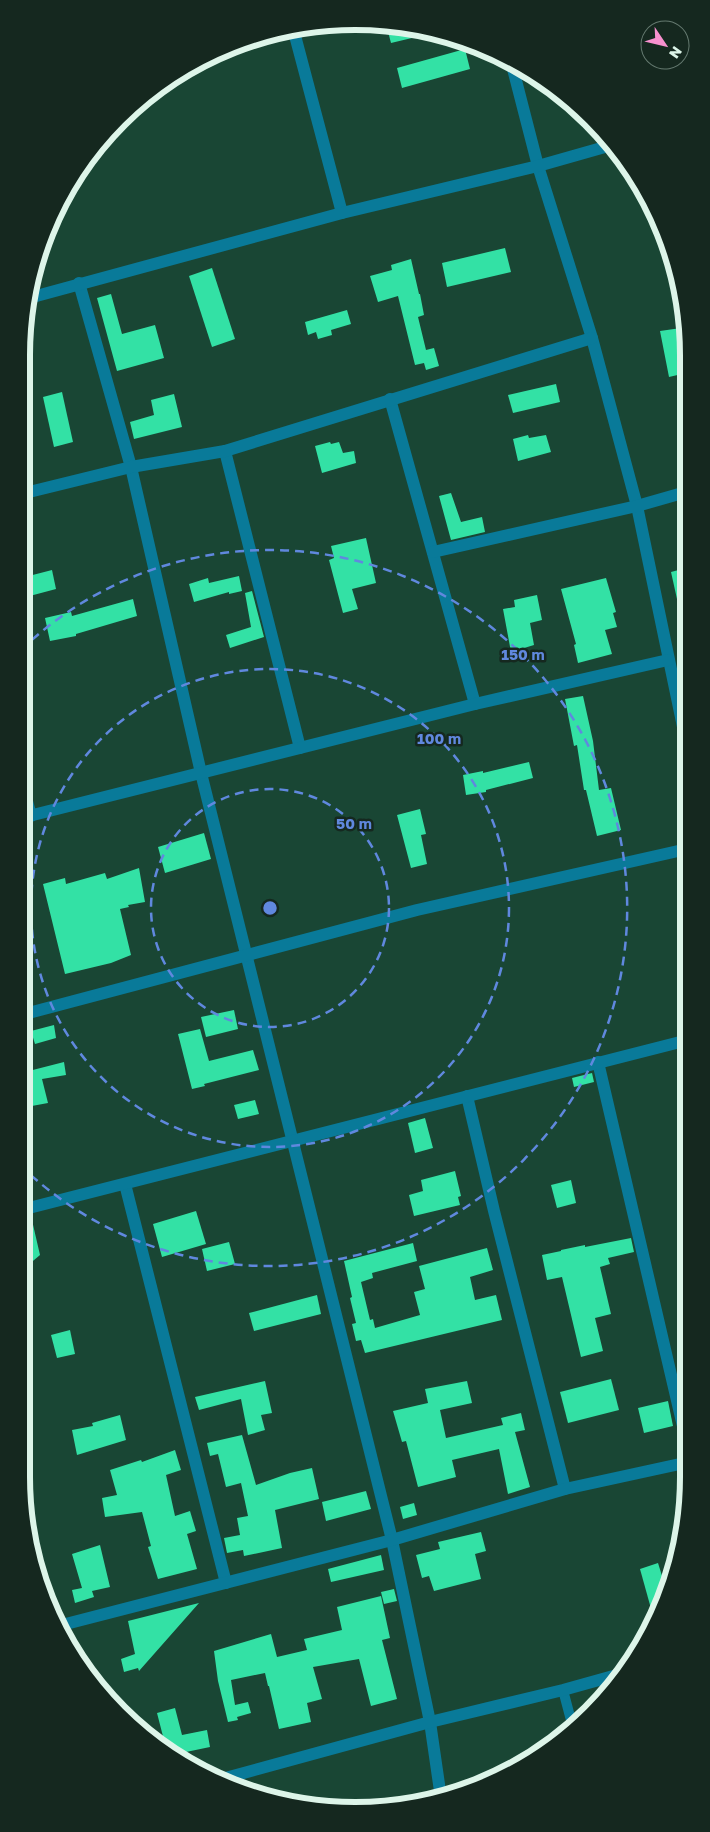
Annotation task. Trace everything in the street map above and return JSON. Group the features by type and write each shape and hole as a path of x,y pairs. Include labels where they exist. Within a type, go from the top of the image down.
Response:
{"street":[{"path":"295,36 342,213"},
{"path":"514,72 538,166 592,338 636,506 680,714"},
{"path":"35,296 342,213 538,166 604,147"},
{"path":"79,283 131,467 201,773 392,1540 430,1722 440,1791"},
{"path":"30,492 131,467 225,451 592,338"},
{"path":"390,399 475,704"},
{"path":"225,451 300,748"},
{"path":"433,552 636,506 680,494"},
{"path":"30,816 475,704 668,660"},
{"path":"30,1013 417,910 680,851"},
{"path":"30,1208 680,1042"},
{"path":"598,1062 680,1413"},
{"path":"467,1096 494,1211 565,1489"},
{"path":"125,1184 226,1583"},
{"path":"66,1624 392,1540 565,1489 680,1464"},
{"path":"230,1777 430,1722 612,1676"}],"lane":[{"path":"563,1690 571,1719"}],"building":[{"path":"388,32 419,36 391,43"},
{"path":"464,49 470,69 402,88 397,68"},
{"path":"505,248 511,272 447,287 442,263"},
{"path":"411,259 424,315 418,317 426,350 434,348 439,366 426,370 424,363 415,365 398,296 378,302 370,276 392,270 391,265"},
{"path":"212,268 235,339 212,347 189,276"},
{"path":"111,294 122,334 155,325 164,358 117,371 97,298"},
{"path":"347,310 351,324 331,330 332,335 318,339 316,332 308,335 305,322"},
{"path":"678,328 680,374 669,377 660,331"},
{"path":"556,384 560,402 513,413 508,395"},
{"path":"62,392 73,442 54,447 43,397"},
{"path":"174,394 182,427 134,439 130,422 154,415 151,400"},
{"path":"528,435 529,438 546,435 551,452 518,461 513,439"},
{"path":"330,442 331,444 339,442 343,453 354,451 356,463 322,473 315,446"},
{"path":"451,493 461,522 482,517 485,532 451,540 439,496"},
{"path":"366,538 376,583 352,589 358,609 343,613 329,560 334,558 331,546"},
{"path":"52,570 56,589 30,596 30,576"},
{"path":"680,570 680,612 671,572"},
{"path":"239,576 242,591 229,594 229,592 194,602 189,584 208,578 209,583"},
{"path":"606,578 616,612 613,613 617,627 605,630 612,654 578,663 574,645 576,644 561,589"},
{"path":"252,591 264,637 230,648 226,635 251,627 245,593"},
{"path":"537,595 542,620 530,623 534,645 511,652 503,609 515,607 514,600"},
{"path":"133,599 137,616 76,634 76,636 50,641 45,618 71,612 72,616"},
{"path":"583,696 593,741 599,790 611,788 621,830 597,836 586,790 584,790 577,745 574,746 565,699"},
{"path":"529,762 533,778 486,790 486,792 466,795 463,775 483,771 483,773"},
{"path":"420,809 426,834 421,835 427,864 411,868 397,815"},
{"path":"204,833 211,859 165,873 158,847"},
{"path":"139,868 145,902 128,905 129,907 120,909 131,955 111,963 65,974 43,884 65,878 66,884 105,873 107,879"},
{"path":"234,1010 238,1029 206,1037 201,1017"},
{"path":"54,1025 56,1038 35,1044 31,1031"},
{"path":"200,1029 209,1061 253,1050 259,1070 204,1084 205,1086 192,1089 178,1034"},
{"path":"64,1062 66,1075 42,1079 48,1103 30,1106 30,1071"},
{"path":"592,1073 594,1082 574,1087 572,1078"},
{"path":"255,1100 259,1114 238,1119 234,1105"},
{"path":"425,1118 433,1148 415,1153 408,1123"},
{"path":"455,1171 461,1196 458,1197 460,1205 414,1216 409,1195 423,1191 421,1180"},
{"path":"571,1180 576,1203 557,1208 551,1185"},
{"path":"196,1211 206,1244 162,1257 153,1224"},
{"path":"30,1216 40,1255 30,1263"},
{"path":"631,1238 634,1252 608,1258 610,1264 600,1267 611,1314 595,1318 603,1351 581,1357 562,1277 547,1280 542,1255 585,1245 585,1247"},
{"path":"229,1242 235,1264 207,1271 202,1249"},
{"path":"413,1243 417,1261 372,1273 373,1278 361,1282 370,1320 373,1319 375,1328 420,1315 414,1292 425,1289 419,1266 487,1248 493,1270 470,1277 475,1300 496,1295 502,1320 365,1353 361,1340 356,1341 352,1324 356,1323 344,1261"},
{"path":"317,1295 321,1314 254,1331 249,1313"},
{"path":"70,1330 75,1354 57,1358 51,1335"},
{"path":"611,1379 619,1410 568,1423 560,1392"},
{"path":"265,1381 272,1413 261,1415 265,1430 248,1435 241,1399 199,1410 195,1397"},
{"path":"467,1381 472,1403 440,1410 446,1438 503,1425 501,1418 521,1413 525,1430 515,1432 530,1487 508,1494 499,1449 452,1460 456,1477 418,1487 406,1441 402,1442 393,1411 428,1403 425,1389"},
{"path":"668,1401 673,1426 644,1433 638,1408"},
{"path":"120,1415 126,1440 77,1455 72,1430 93,1426 92,1423"},
{"path":"242,1435 256,1485 290,1473 312,1468 319,1499 275,1510 282,1548 244,1556 243,1550 227,1553 224,1538 240,1535 237,1518 248,1516 241,1483 226,1487 218,1454 210,1456 207,1443"},
{"path":"175,1450 181,1470 166,1475 175,1516 190,1511 196,1531 187,1534 197,1569 158,1579 148,1547 151,1546 142,1512 105,1517 102,1498 117,1495 110,1470 141,1460 142,1462"},
{"path":"366,1491 371,1509 326,1521 322,1502"},
{"path":"414,1503 417,1515 403,1519 400,1507"},
{"path":"481,1532 486,1551 475,1554 481,1579 434,1591 429,1576 422,1578 416,1555 440,1549 438,1542"},
{"path":"100,1545 110,1587 92,1591 94,1597 75,1603 72,1590 82,1588 72,1554"},
{"path":"381,1555 384,1570 331,1582 328,1569"},
{"path":"658,1563 663,1580 651,1609 640,1569"},
{"path":"394,1589 397,1601 384,1604 381,1592"},
{"path":"381,1596 390,1638 382,1640 397,1699 371,1706 359,1659 313,1667 322,1699 307,1703 311,1722 279,1729 265,1673 231,1680 235,1705 248,1702 251,1713 237,1717 238,1720 228,1722 218,1681 214,1651 271,1634 277,1657 307,1650 304,1639 342,1630 337,1607"},
{"path":"199,1603 139,1671 138,1668 124,1672 121,1659 135,1654 128,1621"},
{"path":"175,1708 182,1735 207,1730 210,1747 186,1752 186,1754 174,1747 164,1740 157,1713"}]}
